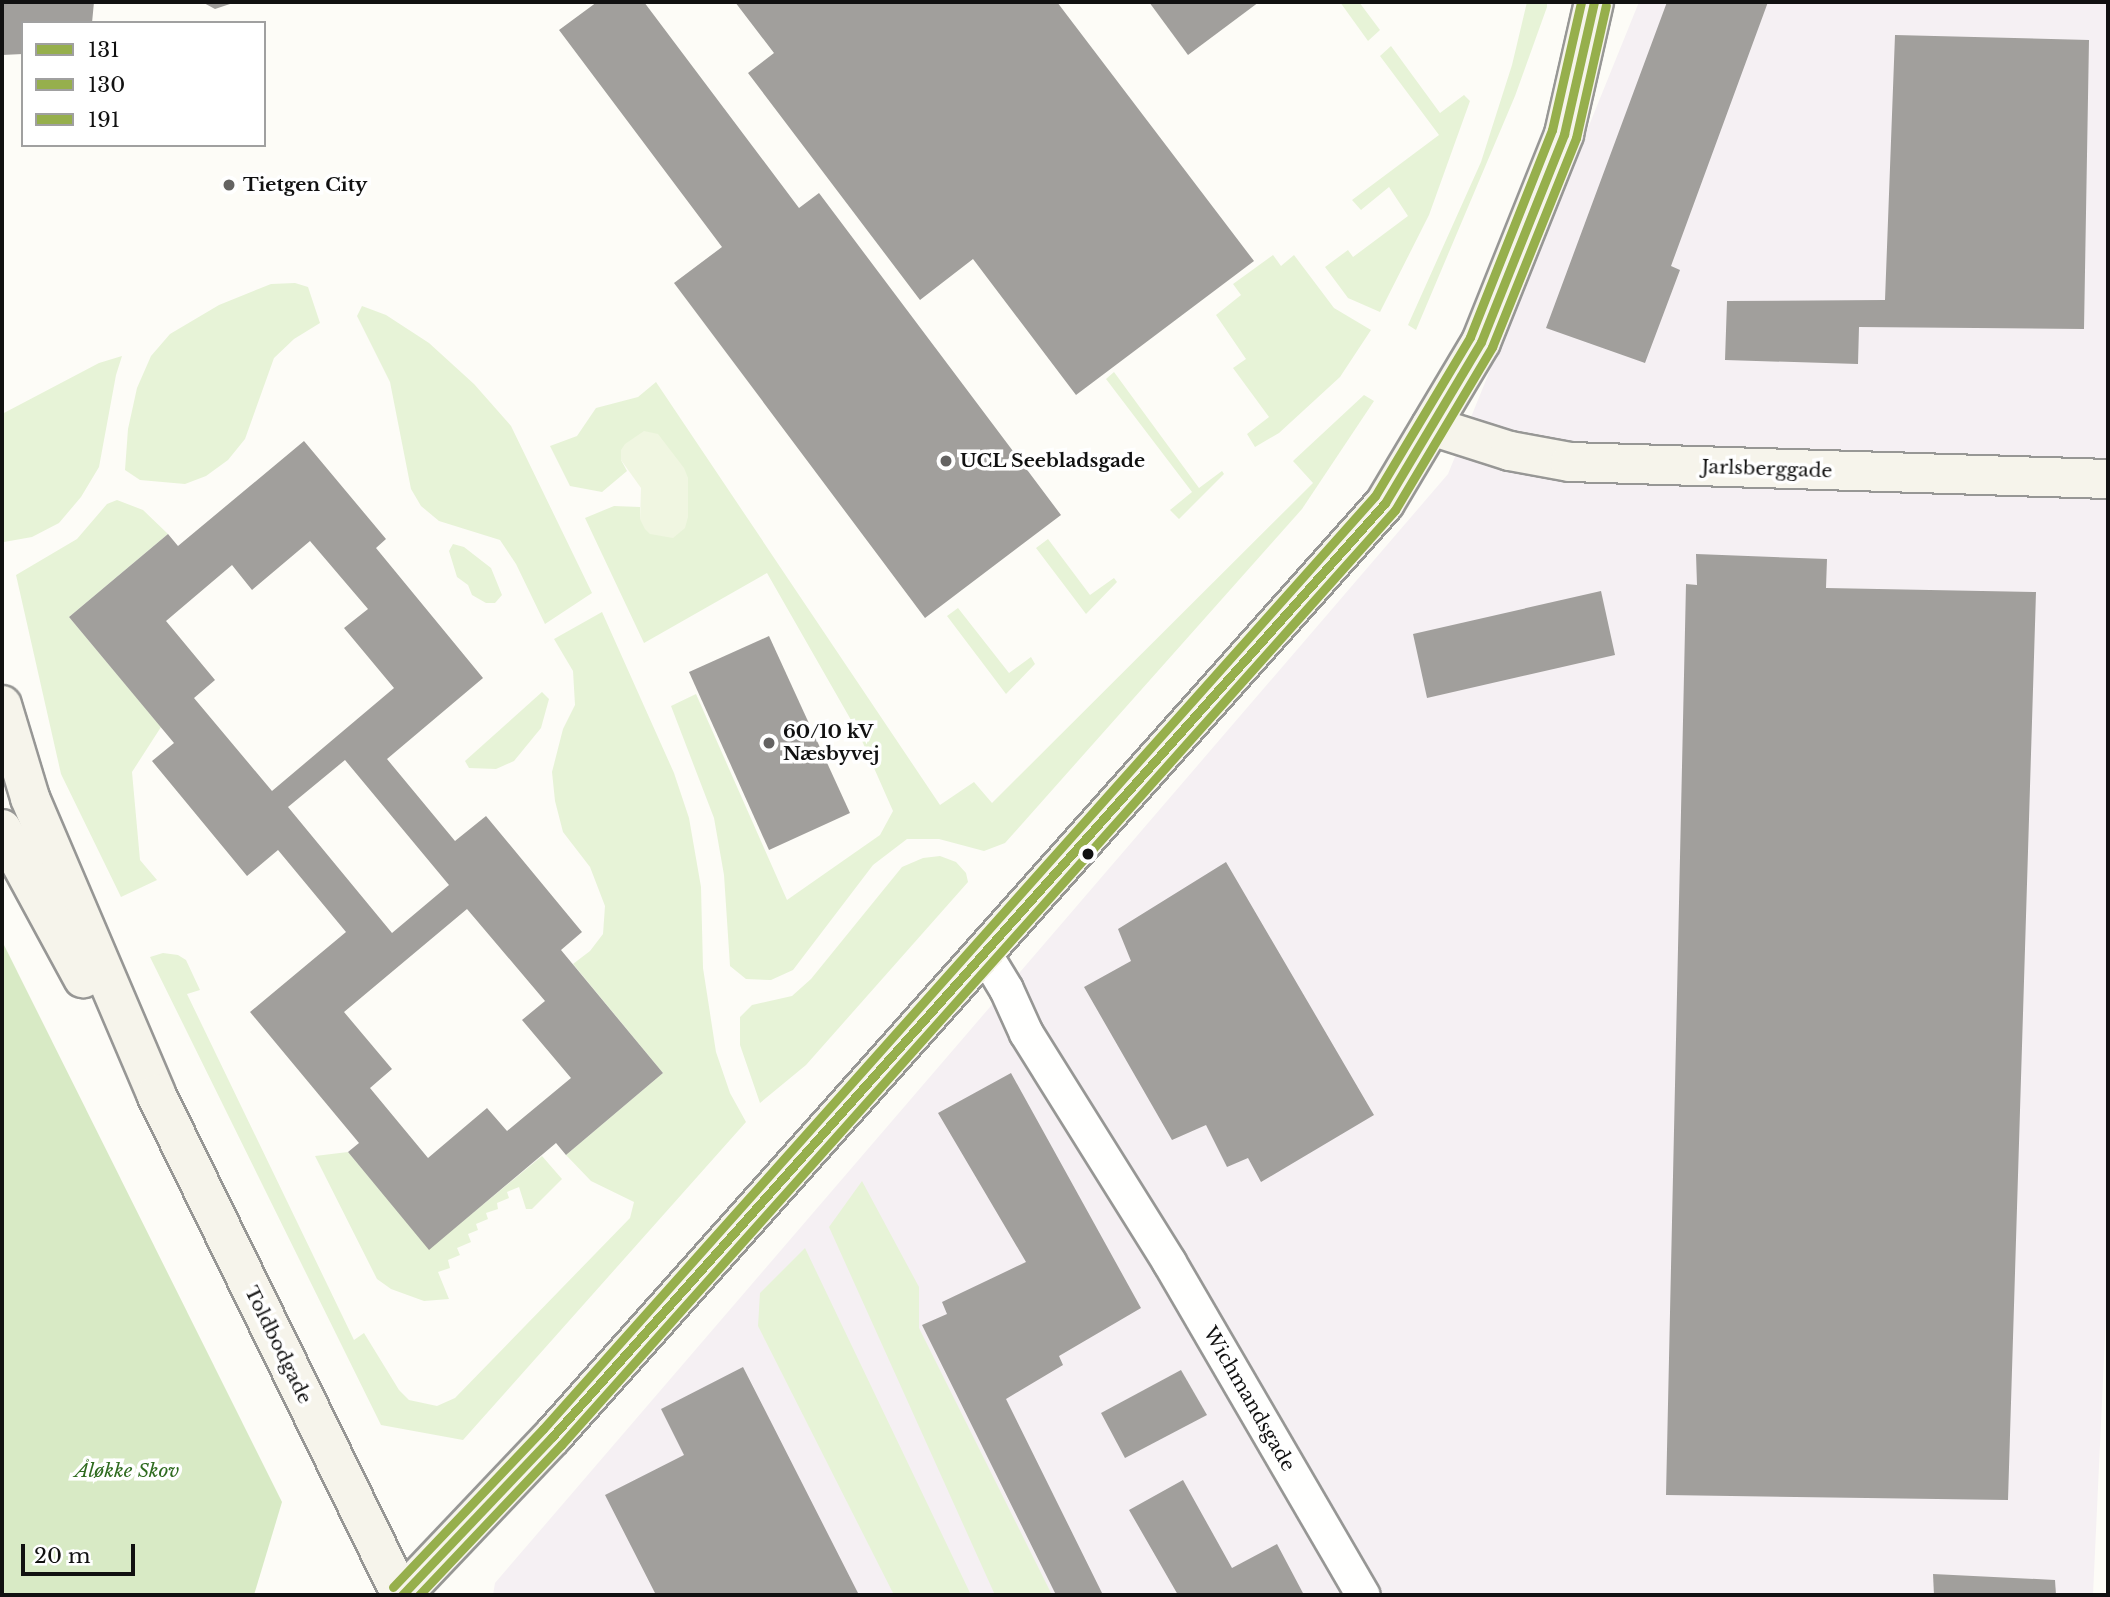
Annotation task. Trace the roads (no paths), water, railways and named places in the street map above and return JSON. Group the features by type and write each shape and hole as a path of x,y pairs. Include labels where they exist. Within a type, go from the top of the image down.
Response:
{"street":[{"path":"401,1595 552,1437 1385,503 1481,342 1564,134 1594,2"},
{"name":"Jarlsberggade","path":"1430,426 1510,451 1570,462 2108,479"},
{"name":"Toldbodgade","path":"2,705 30,798 156,1094 401,1595"},
{"name":"Toldbodgade","path":"2,829 86,983 156,1094"},
{"name":"Wichmandsgade","path":"983,951 1006,989 1026,1033 1169,1262 1363,1595"}],"place":[{"name":"Tietgen City","path":"229,185"},
{"name":"UCL Seebladsgade","path":"946,461"},
{"name":"60/10 kV Næsbyvej","path":"769,743"}],"park label":[{"name":"Åløkke Skov","path":"127,1471"}]}
